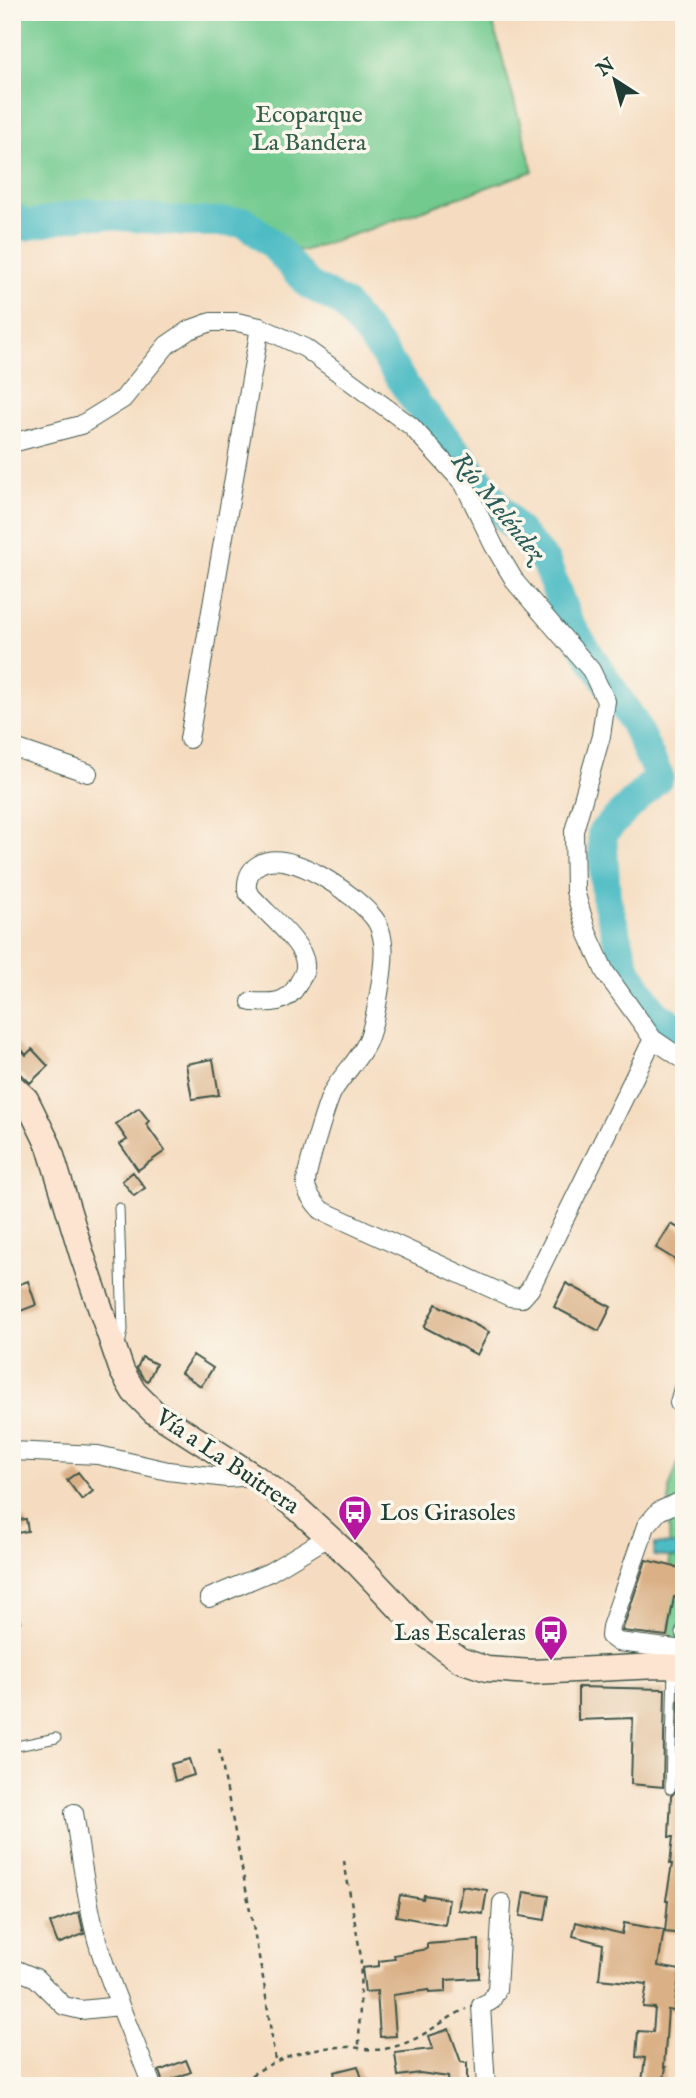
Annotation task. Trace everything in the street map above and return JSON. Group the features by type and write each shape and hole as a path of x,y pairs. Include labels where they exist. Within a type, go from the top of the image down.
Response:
{"street":[{"path":"12,443 81,425 123,399 167,345 189,330 211,322 237,322 260,327 305,348 411,426 464,484 494,547 516,583 591,670 606,701 601,736 574,831 575,891 587,932 605,972 653,1039 684,1060"},
{"path":"189,738 260,327"},
{"path":"12,747 88,773"},
{"path":"251,1002 283,1001 293,994 305,973 305,961 300,948 247,891 246,880 254,867 266,860 280,860 316,873 358,900 377,920 384,944 375,1022 366,1045 333,1091 326,1107 306,1183 310,1197 321,1210 510,1297 522,1297 530,1289 653,1039"},
{"name":"Vía a La Buitrera","path":"12,1086 26,1099 49,1146 82,1255 122,1371 134,1392 154,1412 298,1507 330,1536 422,1632 460,1660 487,1669 532,1672 680,1661"},
{"path":"12,1451 98,1455 168,1471 227,1478 254,1476"},
{"path":"680,1661 618,1642 610,1636 646,1525 659,1511 684,1500"},
{"path":"209,1598 270,1572 330,1536"},
{"path":"74,1813 97,1940 152,2086"},
{"path":"486,2086 481,2006 491,2001 497,1990 502,1903"},
{"path":"12,1968 36,1978 64,2006 81,2010 120,2006"}],"lane":[{"path":"118,1357 123,1330 119,1208"},
{"path":"684,1623 680,1633 684,1642"},
{"path":"670,1789 680,1661"},
{"path":"12,1747 56,1738"}],"path":[{"path":"219,1749 264,1983 275,2060"},
{"path":"344,1861 361,1957 359,2046"},
{"path":"234,2086 275,2060 318,2047 359,2046 369,2050 414,2041 453,2015 469,2007 481,2006"}],"green space":[{"name":"Ecoparque La Bandera","path":"12,12 490,12 533,171 303,251 273,245 245,222 187,222 88,213 25,226 12,216"},
{"path":"684,1446 684,1653 670,1651 669,1489"}],"water":[{"path":"655,1544 680,1545 679,1558 654,1556"}],"building":[{"path":"12,1038 26,1055 32,1049 48,1066 30,1083 22,1075 12,1072"},
{"path":"213,1059 219,1095 192,1099 186,1064"},
{"path":"139,1108 149,1121 146,1124 165,1151 138,1170 120,1144 127,1140 116,1124"},
{"path":"133,1172 145,1188 134,1196 122,1181"},
{"path":"671,1224 684,1231 684,1265 656,1248"},
{"path":"28,1281 36,1305 18,1312 12,1287"},
{"path":"566,1283 611,1307 599,1331 554,1307"},
{"path":"436,1304 489,1332 477,1355 424,1327"},
{"path":"193,1355 213,1368 201,1386 181,1373"},
{"path":"142,1357 156,1364 148,1381 137,1368"},
{"path":"78,1472 93,1491 82,1500 67,1480"},
{"path":"26,1519 28,1531 12,1534 12,1521"},
{"path":"646,1560 684,1569 684,1600 674,1597 667,1636 622,1631"},
{"path":"578,1687 665,1689 663,1787 631,1784 633,1718 578,1720"},
{"path":"679,1699 684,1699 684,1934 665,1932 666,1900 672,1864 673,1837 669,1837 671,1796 677,1789"},
{"path":"189,1759 194,1775 175,1781 171,1764"},
{"path":"462,1886 487,1890 483,1914 458,1910"},
{"path":"524,1892 549,1896 545,1920 520,1916"},
{"path":"400,1895 423,1899 424,1895 449,1899 445,1925 396,1916"},
{"path":"79,1912 84,1934 58,1944 50,1923"},
{"path":"576,1922 622,1934 624,1923 664,1930 658,1966 680,1970 674,2011 668,2010 663,2085 642,2082 645,2058 636,2057 638,2031 653,2032 655,2008 643,2007 647,1984 599,1979 603,1944 573,1936"},
{"path":"479,1940 479,1978 446,1980 446,1992 429,1993 429,1990 393,1995 396,2036 380,2037 377,1991 365,1992 362,1968 379,1966 379,1961 395,1959 394,1955 427,1949 427,1944"},
{"path":"449,2029 461,2062 467,2063 467,2086 449,2086 448,2077 420,2073 398,2076 395,2053 433,2049 429,2036"},
{"path":"186,2060 191,2072 163,2083 159,2071"},
{"path":"358,2066 363,2082 337,2086 334,2072"}],"waterway":[{"name":"Río Meléndez","path":"12,216 25,226 88,213 187,222 245,222 273,245 308,284 344,304 382,351 417,404 467,464 510,522 546,563 568,622 633,721 659,777 602,833 606,897 626,969 656,1015 684,1030"}],"place":[{"name":"Los Girasoles","path":"355,1542"},
{"name":"Las Escaleras","path":"551,1662"}]}
